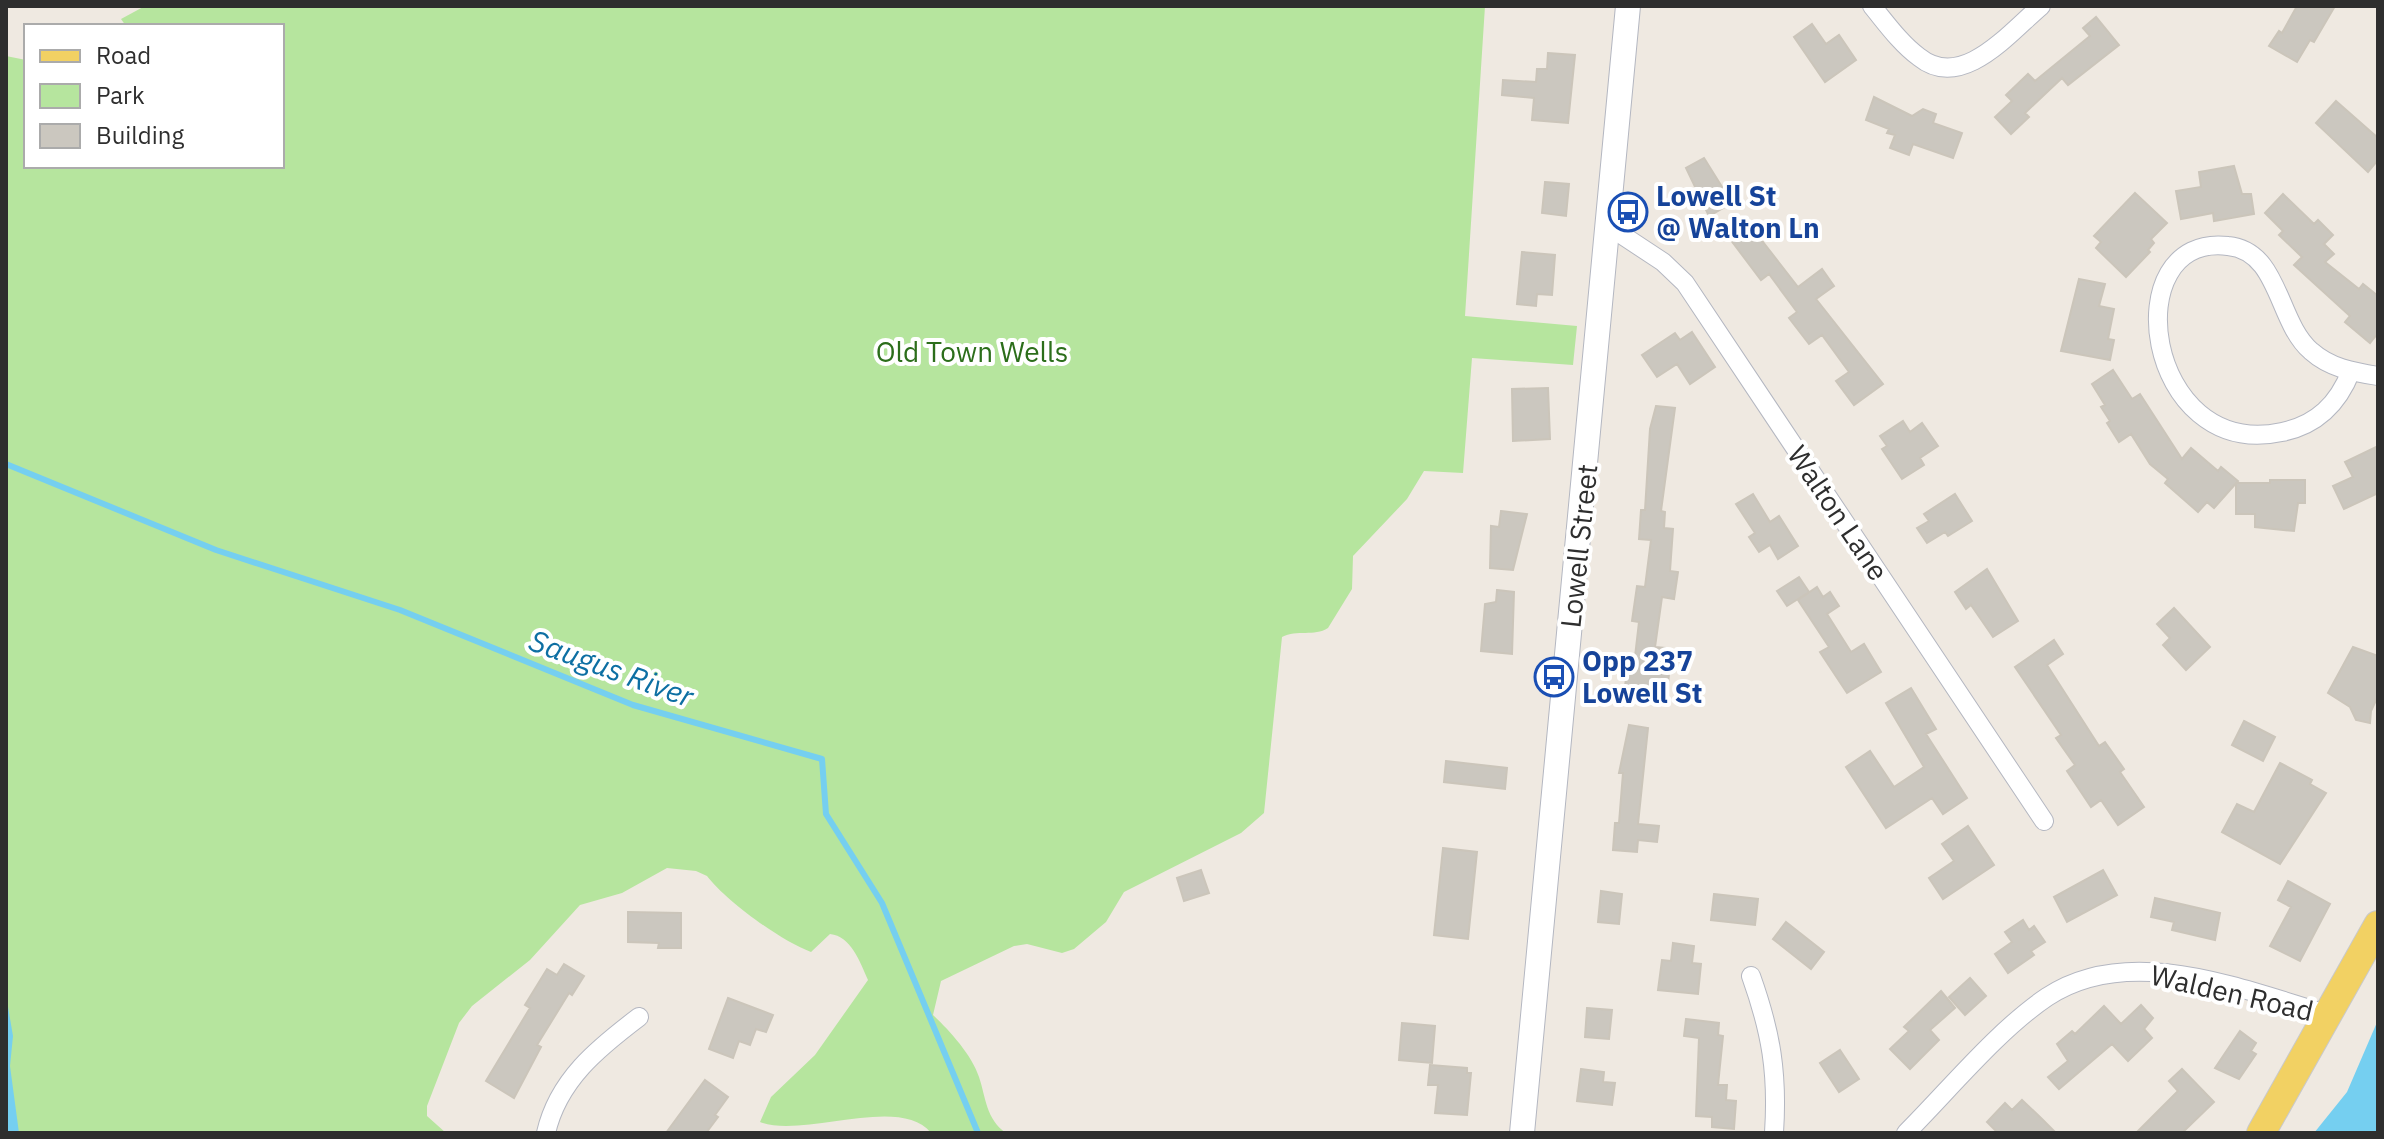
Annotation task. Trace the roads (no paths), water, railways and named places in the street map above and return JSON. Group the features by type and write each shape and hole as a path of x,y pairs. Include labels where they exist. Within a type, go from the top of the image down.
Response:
{"main road":[{"name":"Lowell Street","path":"1522,1133 1610,227 1628,6"},
{"path":"2261,1133 2378,925"}],"street":[{"path":"1872,6 1917,57 1945,68 1975,61 2041,6"},
{"name":"Walton Lane","path":"1610,227 1663,262 1685,283 2044,821"},
{"path":"2351,371 2329,408 2311,422 2291,430 2248,433 2207,419 2183,399 2160,353 2158,312 2168,276 2178,264 2200,249 2219,245 2240,248 2266,269 2289,324 2302,343 2328,363 2378,376"},
{"name":"Walden Road","path":"1906,1133 2032,1008 2058,990 2080,981 2126,972 2170,975 2232,987 2330,1015"},
{"path":"1751,976 1764,1011 1776,1068 1774,1133"},
{"path":"546,1133 558,1102 584,1061 639,1017"}],"water":[{"path":"6,995 13,1036 10,1066 19,1133 6,1133"},
{"path":"2378,1020 2378,1133 2314,1133 2347,1092"}],"waterway":[{"name":"Saugus River","path":"6,464 216,550 400,610 633,705 822,759 826,814 882,903 978,1133"}],"place":[{"name":"Lowell St @ Walton Ln","path":"1628,212"},
{"name":"Opp 237 Lowell St","path":"1554,677"}],"park label":[{"name":"Old Town Wells","path":"972,352"}]}
